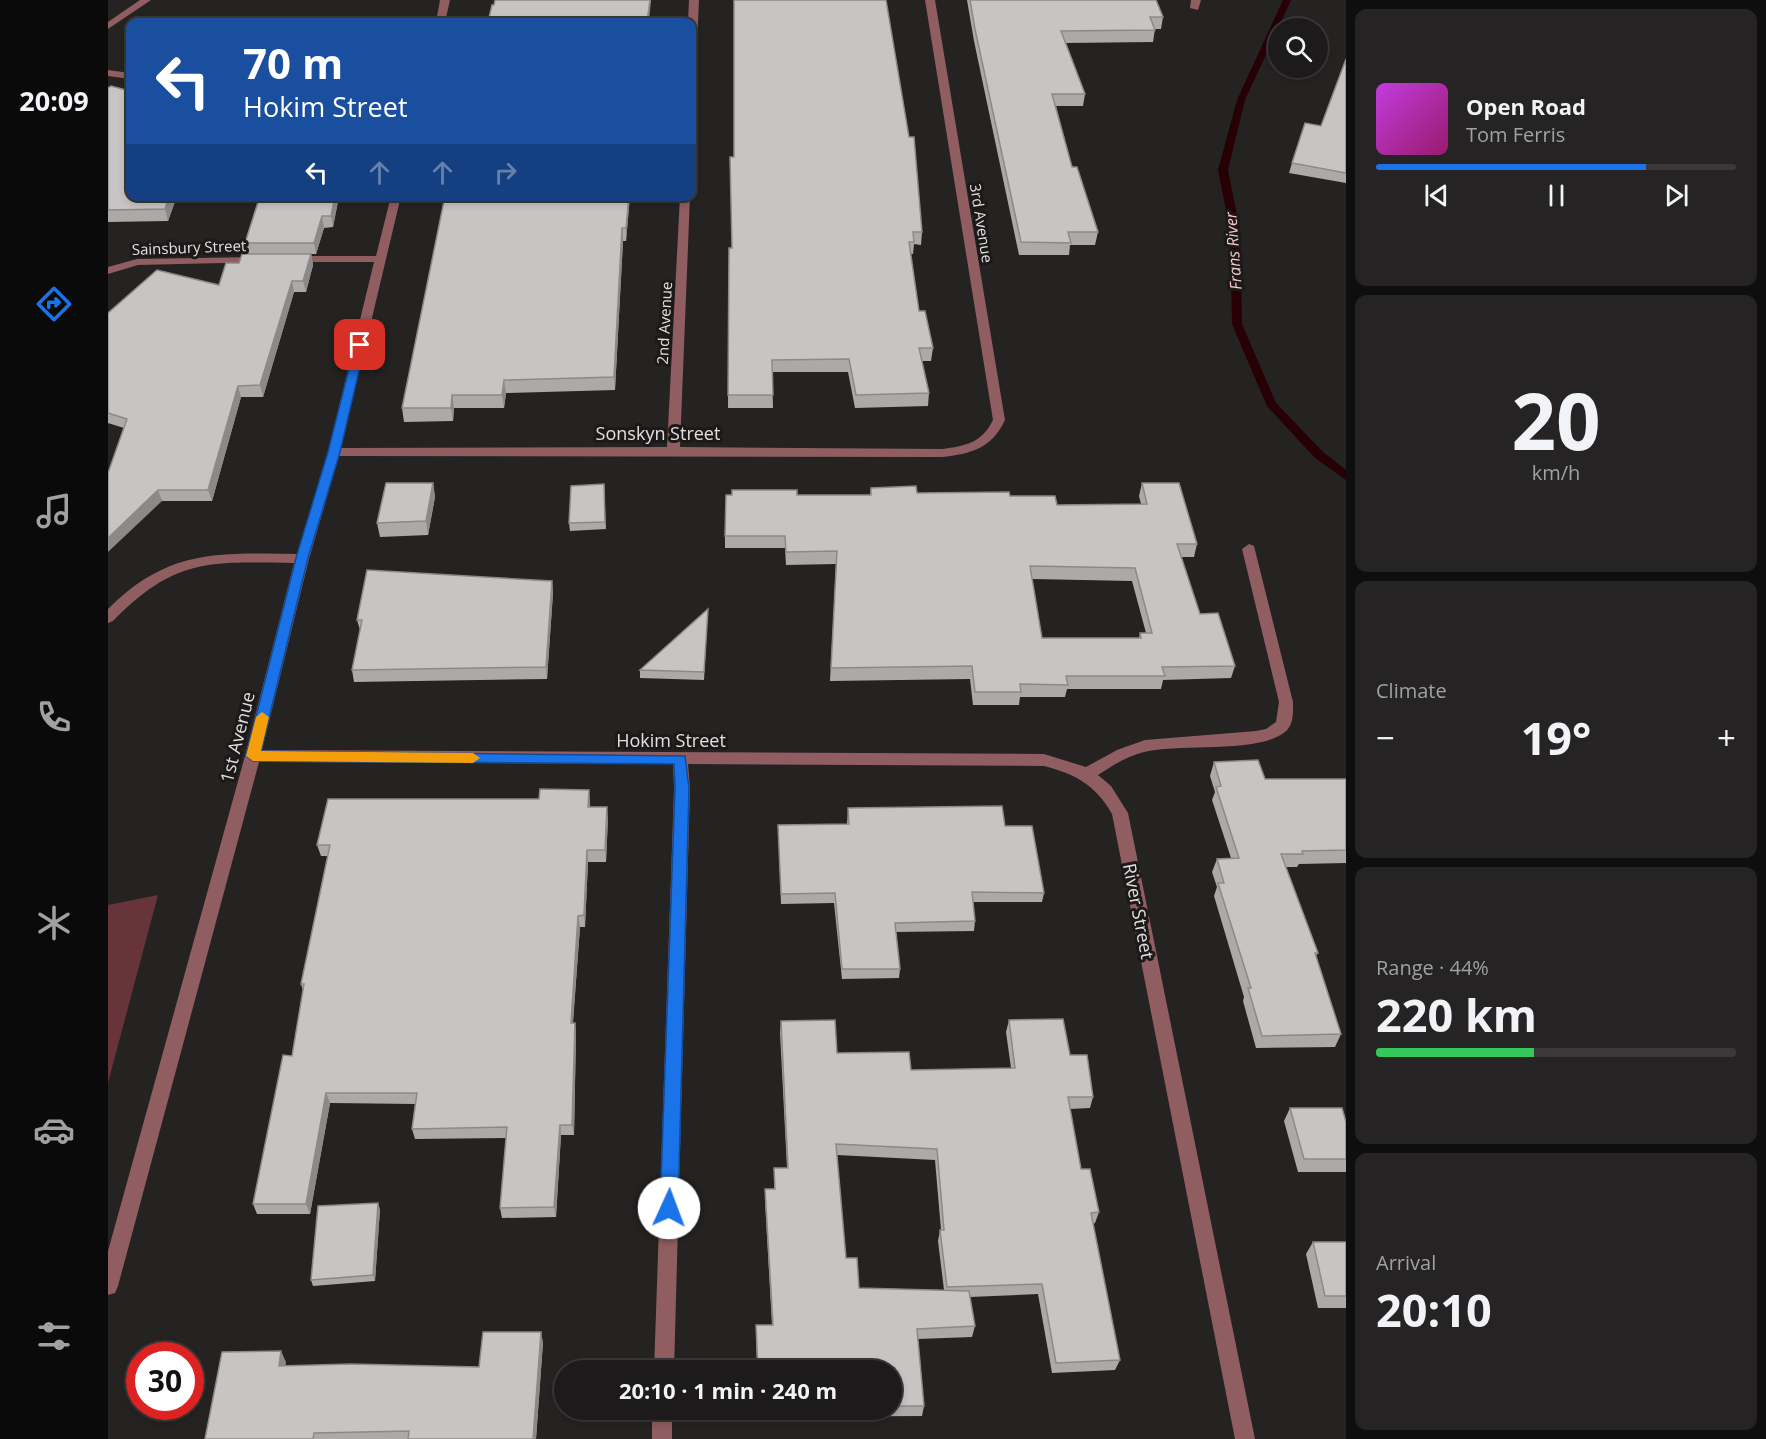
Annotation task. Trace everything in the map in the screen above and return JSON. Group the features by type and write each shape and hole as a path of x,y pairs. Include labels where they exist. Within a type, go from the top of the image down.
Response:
{"street":[{"path":"108,26 146,0"},
{"path":"441,18 445,0"},
{"path":"693,18 694,0"},
{"name":"3rd Avenue","path":"930,0 999,420 994,433 981,444"},
{"path":"108,73 126,75"},
{"name":"1st Avenue","path":"108,1286 253,756 302,558 334,452 395,201"},
{"name":"2nd Avenue","path":"673,451 684,201"},
{"name":"Sainsbury Street","path":"108,271 137,262 381,259"},
{"name":"Sonskyn Street","path":"334,452 942,453 963,451 981,444"},
{"path":"1087,774 1114,757 1146,746 1253,737 1271,734 1281,727 1285,718 1286,702 1249,549"},
{"path":"108,618 146,584 179,566 228,559 302,558"},
{"name":"Hokim Street","path":"253,756 1044,760 1069,766 1087,774"},
{"path":"664,1360 682,788 680,759"},
{"name":"River Street","path":"1087,774 1107,789 1120,813 1245,1439"},
{"path":"662,1420 662,1439"}],"shaded area":[{"path":"158,895 108,1083 108,905"}],"building":[{"path":"495,0 650,0 648,18 489,18 492,5"},
{"path":"734,0 886,0 909,137 914,137 922,232 913,232 914,242 909,242 919,311 925,311 933,348 919,348 929,393 856,395 849,359 772,360 773,395 728,395 729,248 732,248 730,157 734,157"},
{"path":"970,0 1156,0 1163,17 1150,17 1155,30 1061,31 1085,94 1052,94 1072,167 1077,167 1098,232 1068,232 1071,243 1021,242"},
{"path":"1346,59 1346,173 1292,163 1305,123 1321,126"},
{"path":"111,86 126,90 126,201 167,201 165,209 108,210 108,88"},
{"path":"258,201 334,201 331,216 322,216 314,243 245,243"},
{"path":"444,201 629,201 626,228 622,228 614,377 504,380 502,395 452,395 451,408 402,408"},
{"path":"242,254 311,254 303,281 292,281 260,385 238,386 208,490 158,490 108,538 108,473 127,419 108,413 108,313 157,270 219,285 226,263 239,263"},
{"path":"386,483 433,483 426,521 377,523"},
{"path":"1142,483 1179,483 1197,544 1177,544 1200,614 1218,613 1235,666 1162,667 1165,676 1066,676 1068,685 1020,684 1021,692 975,692 972,666 831,668 837,551 786,552 785,536 725,536 726,495 732,495 732,490 797,490 797,495 871,495 871,488 916,486 917,493 1009,492 1010,496 1055,496 1057,505 1147,504","holes":["1030,566 1135,568 1152,633 1140,633 1141,638 1042,638"]},
{"path":"604,484 605,522 569,523 571,486"},
{"path":"367,570 552,581 546,667 352,670 362,620 357,620"},
{"path":"708,609 704,672 640,670"},
{"path":"1258,760 1265,779 1346,779 1346,850 1281,854 1318,953 1315,953 1341,1034 1262,1036 1248,988 1251,988 1218,883 1224,883 1217,859 1239,858 1216,787 1221,786 1214,762"},
{"path":"540,789 589,790 588,807 607,807 605,850 587,850 584,915 578,916 571,1023 575,1023 572,1125 560,1125 554,1207 500,1208 507,1127 412,1129 417,1093 326,1093 306,1204 253,1204 283,1055 292,1056 304,984 301,984 330,845 317,845 328,799 539,799"},
{"path":"1002,806 1005,826 1032,826 1044,893 972,892 975,921 895,923 900,969 842,969 835,893 781,894 778,825 849,824 848,808"},
{"path":"1063,1019 1070,1055 1087,1055 1093,1097 1068,1097 1081,1169 1090,1169 1099,1212 1091,1213 1120,1360 1056,1363 1042,1284 947,1287 940,1230 944,1230 937,1149 836,1144 846,1258 857,1258 859,1288 969,1291 975,1326 917,1329 924,1406 902,1406 902,1360 758,1360 756,1325 773,1325 765,1189 775,1189 774,1168 788,1168 781,1021 835,1020 837,1053 909,1052 911,1070 1015,1068 1009,1020"},
{"path":"1290,1108 1342,1108 1346,1122 1346,1159 1304,1159"},
{"path":"378,1203 373,1275 311,1280 318,1206"},
{"path":"1313,1242 1346,1242 1346,1296 1325,1296"},
{"path":"483,1332 541,1332 533,1439 408,1439 409,1431 314,1433 313,1439 205,1439 222,1352 281,1351 279,1366 351,1364 479,1367"}],"waterway":[{"name":"Frans River","path":"1287,0 1241,100 1223,170 1235,230 1237,324 1271,404 1319,455 1346,476"}],"slow traffic":[{"path":"262,717 253,756 473,758"}],"route":[{"path":"360,345 334,452 302,558 253,756 680,759 682,788 669,1208"}]}
